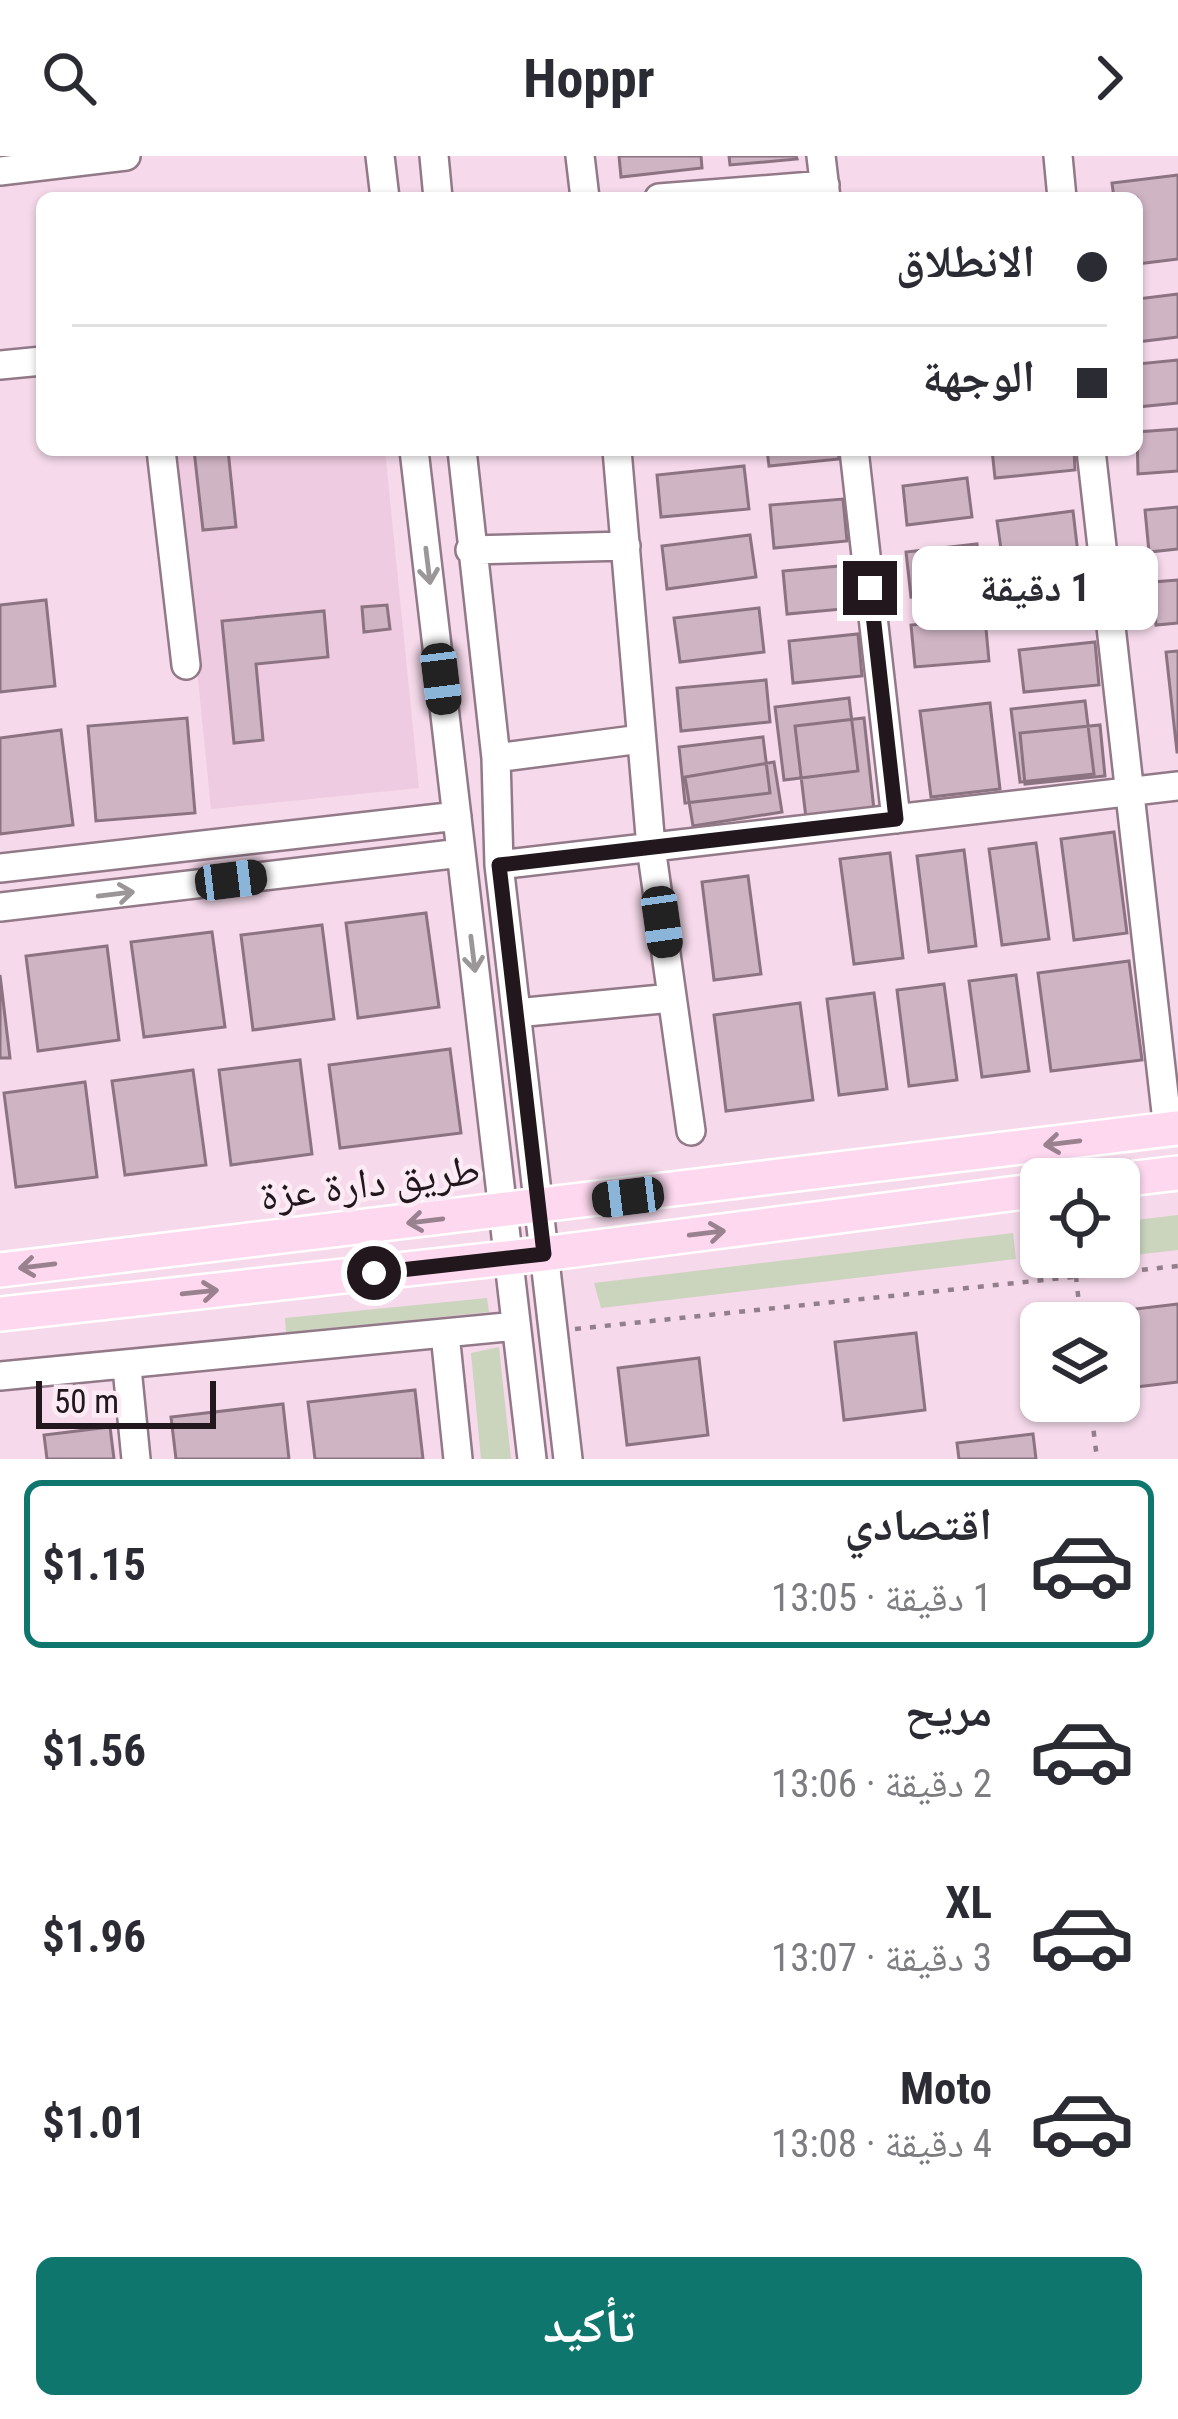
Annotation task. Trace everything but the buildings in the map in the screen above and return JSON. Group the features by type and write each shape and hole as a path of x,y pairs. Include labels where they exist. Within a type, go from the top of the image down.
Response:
{"main road":[{"name":"طريق دارة عزة","path":"0,1270 1173,1129"},
{"path":"1140,1177 1178,1172"},
{"path":"0,1314 544,1254 1020,1193"}],"street":[{"path":"0,171 126,156"},
{"path":"380,156 384,192"},
{"path":"434,156 437,192"},
{"path":"580,156 584,192"},
{"path":"821,156 825,191"},
{"path":"1058,156 1062,192"},
{"path":"0,365 36,362"},
{"path":"161,456 186,665"},
{"path":"415,456 532,1459"},
{"path":"462,456 496,758 499,865 568,1459"},
{"path":"618,456 640,739 691,1131"},
{"path":"855,456 896,819"},
{"path":"1092,456 1173,1129"},
{"path":"470,550 626,546"},
{"path":"496,758 640,739"},
{"path":"499,865 1178,786"},
{"path":"0,868 457,817"},
{"path":"0,907 461,854"},
{"path":"516,1013 672,998"},
{"path":"0,1376 127,1368 516,1326"},
{"path":"445,1334 458,1459"},
{"path":"127,1368 136,1459"}],"path":[{"path":"1140,1269 1178,1265"},
{"path":"553,1332 1059,1278"},
{"path":"1093,1422 1097,1459"}],"shaded area":[{"path":"176,456 195,456 204,530 236,526 229,456 386,456 419,788 211,809","holes":["387,605 389,629 364,631 362,608"]}],"green space":[{"path":"1178,1215 1178,1250 1140,1255 1140,1220"},
{"path":"1013,1233 1016,1259 601,1308 594,1283"},
{"path":"487,1298 489,1312 286,1333 285,1318"},
{"path":"499,1347 511,1459 481,1459 471,1353"}],"route":[{"path":"374,1273 544,1254 499,865 896,819 870,588"}]}
